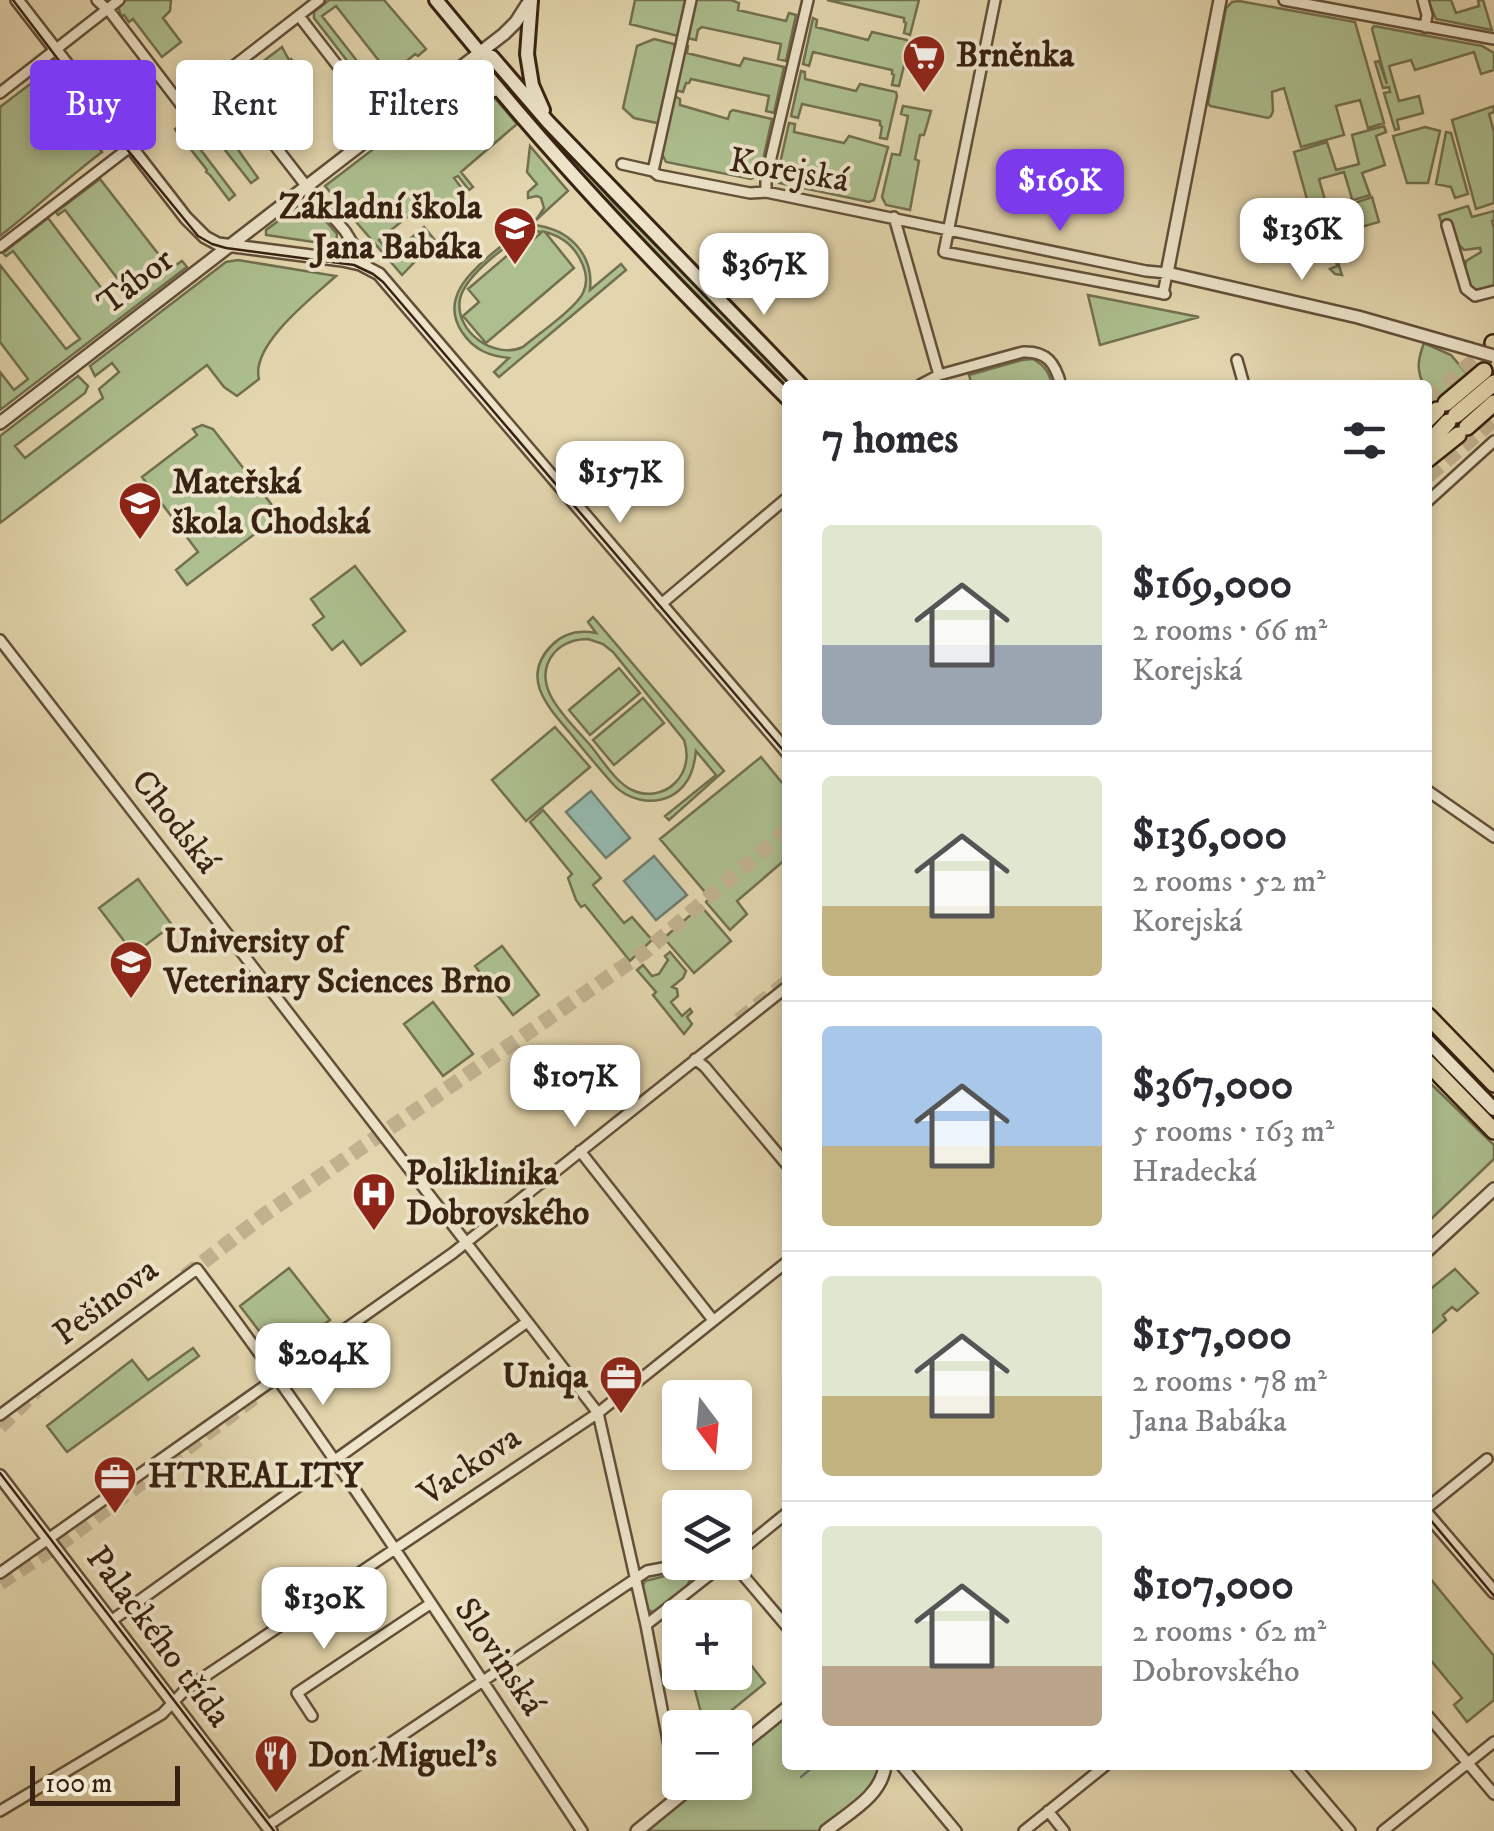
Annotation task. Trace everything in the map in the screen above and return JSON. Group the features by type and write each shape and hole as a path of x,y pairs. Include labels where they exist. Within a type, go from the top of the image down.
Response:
{"highway":[{"path":"1432,451 1445,422 1489,377"},
{"path":"1445,422 1494,403"},
{"path":"1432,1020 1494,1084"},
{"path":"1432,1068 1494,1131"}],"main road":[{"path":"436,0 480,52 492,57 548,122 796,380"},
{"path":"531,0 529,71 548,122"},
{"path":"480,52 482,69 605,212 782,392"},
{"path":"494,90 502,94"},
{"path":"1432,1045 1494,1109"}],"street":[{"path":"17,0 64,60"},
{"path":"97,0 176,98"},
{"path":"0,93 119,0"},
{"path":"242,60 318,0"},
{"name":"Tábor","path":"470,60 510,28 531,0"},
{"path":"652,170 691,0"},
{"path":"766,192 808,0"},
{"path":"995,0 944,252 1166,294 1220,0"},
{"path":"1284,0 1494,40"},
{"path":"1423,0 1425,26"},
{"path":"299,16 333,60"},
{"path":"0,247 126,150"},
{"path":"132,150 194,228 210,240 229,246 342,260 368,268"},
{"path":"278,150 345,231 368,268 388,284 782,746"},
{"name":"Tábor","path":"0,422 356,150"},
{"name":"Korejská","path":"622,164 652,170 658,175 750,193 766,192 1146,272 1167,273 1358,317 1494,356"},
{"path":"894,218 939,375"},
{"path":"1447,225 1466,289 1474,296 1494,290"},
{"path":"930,380 1023,352 1036,352 1052,360 1060,380"},
{"path":"1237,360 1243,380"},
{"path":"1432,497 1494,441"},
{"path":"660,605 782,502"},
{"name":"Chodská","path":"0,640 598,1413"},
{"path":"1432,794 1494,836"},
{"path":"0,1573 465,1242 782,991"},
{"path":"695,1059 782,1159"},
{"path":"580,1151 714,1320"},
{"path":"1432,1246 1494,1189"},
{"name":"Vackova","path":"0,1811 162,1714 186,1689 598,1413 782,1266"},
{"name":"Slovinská","path":"197,1269 336,1461 582,1831"},
{"name":"Pešinova","path":"0,1415 197,1269"},
{"path":"110,1621 527,1322"},
{"path":"598,1413 662,1710"},
{"path":"1432,1507 1487,1459"},
{"name":"Palackého třída","path":"0,1476 269,1828"},
{"path":"1432,1516 1494,1592"},
{"path":"752,1541 782,1517"},
{"path":"269,1828 647,1572 662,1569"},
{"path":"646,1625 705,1580"},
{"path":"745,1580 782,1621"},
{"path":"312,1716 297,1693 430,1604"},
{"path":"752,1736 782,1712"},
{"path":"1432,1721 1494,1794"},
{"path":"1383,1831 1494,1742"},
{"path":"826,1831 877,1788 884,1770"},
{"path":"905,1770 956,1831"},
{"path":"1024,1831 1100,1770"},
{"path":"1298,1770 1350,1831"},
{"path":"636,1831 675,1800"},
{"path":"1048,1811 1064,1831"}],"green space":[{"path":"124,0 171,0 170,11 163,18 181,42 162,57 133,19 129,22 121,16 118,6"},
{"path":"329,0 384,0 426,49 408,60 378,60 336,6 322,16 356,60 347,60 314,18 314,12"},
{"path":"635,0 686,0 678,36 630,24"},
{"path":"696,0 731,0 739,3 738,10 786,21 789,13 796,15 786,61 778,59 781,44 702,27 696,40 687,38"},
{"path":"827,0 919,0 910,35 904,33 904,18"},
{"path":"1428,0 1451,0 1456,13 1479,6 1478,0 1483,0 1492,30 1436,19"},
{"path":"1239,1 1355,22 1384,123 1368,128 1360,100 1336,106 1344,135 1301,147 1284,88 1272,92 1273,111 1268,118 1210,106 1226,8"},
{"path":"813,18 817,20 816,27 868,40 872,32 907,40 899,86 892,85 892,70 813,52 809,66 803,64"},
{"path":"1374,26 1482,46 1494,53 1494,70 1481,74 1474,52 1415,70 1411,60 1389,66 1399,101 1419,96 1423,113 1397,120 1399,129 1395,130 1384,93 1390,92 1389,87 1383,88 1375,62 1379,61 1387,84"},
{"path":"654,39 674,44 675,48 661,124 634,118 623,108 637,46"},
{"path":"686,45 687,53 740,66 744,58 784,67 774,113 766,111 769,96 691,79 683,92 675,90"},
{"path":"282,47 289,60 265,60"},
{"path":"494,69 614,203 788,380 782,382 520,105 494,74"},
{"path":"801,71 805,72 805,79 856,91 860,84 896,92 887,139 880,138 880,121 802,104 798,118 791,116"},
{"path":"30,84 30,150 102,152 0,236 0,107"},
{"path":"674,96 680,99 680,105 728,119 733,110 772,119 760,174 751,179 666,162 661,152"},
{"path":"494,97 517,124 494,144"},
{"path":"903,106 931,111 924,135 920,135 910,210 886,205 882,197 892,154 900,155 908,116 901,114"},
{"path":"1494,106 1494,112 1489,114 1494,132 1494,203 1476,209 1452,120"},
{"path":"789,123 795,124 794,132 844,143 849,136 888,147 874,200 779,183"},
{"path":"1384,126 1386,132 1376,136 1385,165 1362,173 1370,195 1344,203 1352,199 1344,172 1319,179 1327,207 1341,204 1311,214 1294,152 1327,142 1336,170 1359,164 1352,135"},
{"path":"1425,127 1440,131 1428,183 1407,183 1393,136"},
{"path":"1446,132 1451,133 1468,194 1455,198 1451,187 1436,184"},
{"path":"530,146 568,191 536,220 544,208 541,198 528,198 528,192 537,184 527,172"},
{"path":"191,150 201,150 235,195 229,200"},
{"path":"225,150 239,151 258,178 251,183"},
{"path":"372,150 487,150 461,172 473,187 469,190 458,176 454,178 466,194 437,217 441,212 429,199 379,240 391,255 424,227 434,239 402,275 325,186"},
{"path":"100,179 170,269 182,261 187,267 0,410 0,372 14,390 28,379 0,342 0,265 66,349 80,339 13,251 6,256 3,253 48,218 118,310 133,299 65,210 58,215 56,212"},
{"path":"1372,197 1379,222 1340,233 1344,249 1335,253 1342,275 1335,274 1330,269 1337,266 1329,231 1320,233 1308,219"},
{"path":"308,201 337,234 336,243 266,235 266,230"},
{"path":"1468,206 1472,217 1494,211 1494,289 1474,290 1465,277 1466,261 1481,252 1480,248 1464,250 1454,239 1451,254 1439,215"},
{"path":"534,225 558,232 577,245 588,265 590,290 621,264 626,270 499,377 494,372 509,358 482,351 467,338 456,320 456,297 476,268","holes":["542,232 526,246 522,243 468,289 479,302 463,316 486,343 574,268 545,232 566,242 578,256 586,277 583,293 565,314 523,347 500,350 489,346 463,322 460,299 464,290 502,250 525,235"]},
{"path":"238,260 336,276 286,322 264,351 259,379 237,396 224,387 207,365 0,523 0,436 78,376 88,386 85,393 15,446 25,458 103,398 99,389 119,372 112,363 95,376 90,366 226,262"},
{"path":"1088,295 1199,317 1100,345"},
{"path":"1424,343 1451,355 1468,375 1432,406 1432,380 1422,380 1419,359"},
{"path":"1033,359 1051,380 970,380 969,375"},
{"path":"202,425 213,429 279,518 273,529 264,527 187,585 176,570 198,552 142,477 197,435 193,429"},
{"path":"355,566 405,631 361,665 343,641 332,650 313,625 324,617 311,599"},
{"path":"593,617 724,771 669,820 665,816 716,775 696,751 689,777 679,790 661,800 640,800 612,783 554,714 541,692 538,669 542,657 567,635 596,633 588,622","holes":["583,639 603,644 684,740 687,757 682,773 671,787 661,792 638,792 620,782 548,690 547,665 554,653"]},
{"path":"619,668 640,693 590,735 569,710"},
{"path":"643,698 664,723 614,765 593,740"},
{"path":"555,727 590,767 526,821 492,780"},
{"path":"761,757 782,783 782,862 737,901 747,914 730,930 706,902 710,898 660,839"},
{"path":"543,810 601,878 593,885 624,923 632,917 652,940 630,961 585,905 581,907 568,878 572,874 530,822"},
{"path":"138,879 172,925 134,954 99,908"},
{"path":"701,906 731,941 694,973 664,938"},
{"path":"502,946 539,995 513,1015 475,966"},
{"path":"670,952 686,971 672,987 677,989 678,996 671,1002 682,1016 690,1009 692,1012 687,1017 692,1024 684,1034 637,970 643,965 652,976 659,974"},
{"path":"433,1002 473,1054 443,1076 404,1024"},
{"path":"1432,1085 1494,1145 1494,1159 1432,1218"},
{"path":"289,1268 330,1320 279,1357 240,1306"},
{"path":"1455,1269 1478,1293 1457,1311 1452,1307 1443,1315 1446,1320 1432,1332 1432,1288"},
{"path":"193,1348 199,1356 67,1452 47,1426 132,1360 148,1380"},
{"path":"662,1577 662,1580 690,1580 652,1612 647,1609 642,1588 645,1581"},
{"path":"1432,1581 1494,1656 1494,1700 1467,1722 1454,1705 1462,1698 1432,1662"},
{"path":"752,1666 765,1683 732,1710 700,1709 695,1690 752,1690"},
{"path":"782,1716 782,1770 880,1770 869,1790 819,1831 644,1831 682,1800 752,1800 752,1742"}],"water":[{"path":"591,791 630,838 606,858 566,812"},
{"path":"654,856 687,895 656,920 624,881"}],"waterway":[{"path":"801,1777 809,1770"}],"tunnel":[{"path":"1432,397 1493,344"},
{"path":"1432,473 1494,420"},
{"path":"185,1276 264,1215 646,951 782,834"},
{"path":"739,1020 782,986"},
{"path":"0,1427 36,1391"},
{"path":"0,1583 64,1541 255,1397"}],"tram line":[{"path":"13,0 198,236 226,248 354,265 383,282 782,749"},
{"path":"0,1473 274,1831"},
{"path":"1432,1522 1494,1596"}],"place":[{"name":"Brněnka","path":"924,94"},
{"name":"Základní škola Jana Babáka","path":"515,266"},
{"name":"Mateřská škola Chodská","path":"140,541"},
{"name":"University of Veterinary Sciences Brno","path":"131,1000"},
{"name":"Poliklinika Dobrovského","path":"374,1232"},
{"name":"Uniqa","path":"621,1415"},
{"name":"HTREALITY","path":"115,1515"},
{"name":"Don Miguel's","path":"276,1794"}]}
